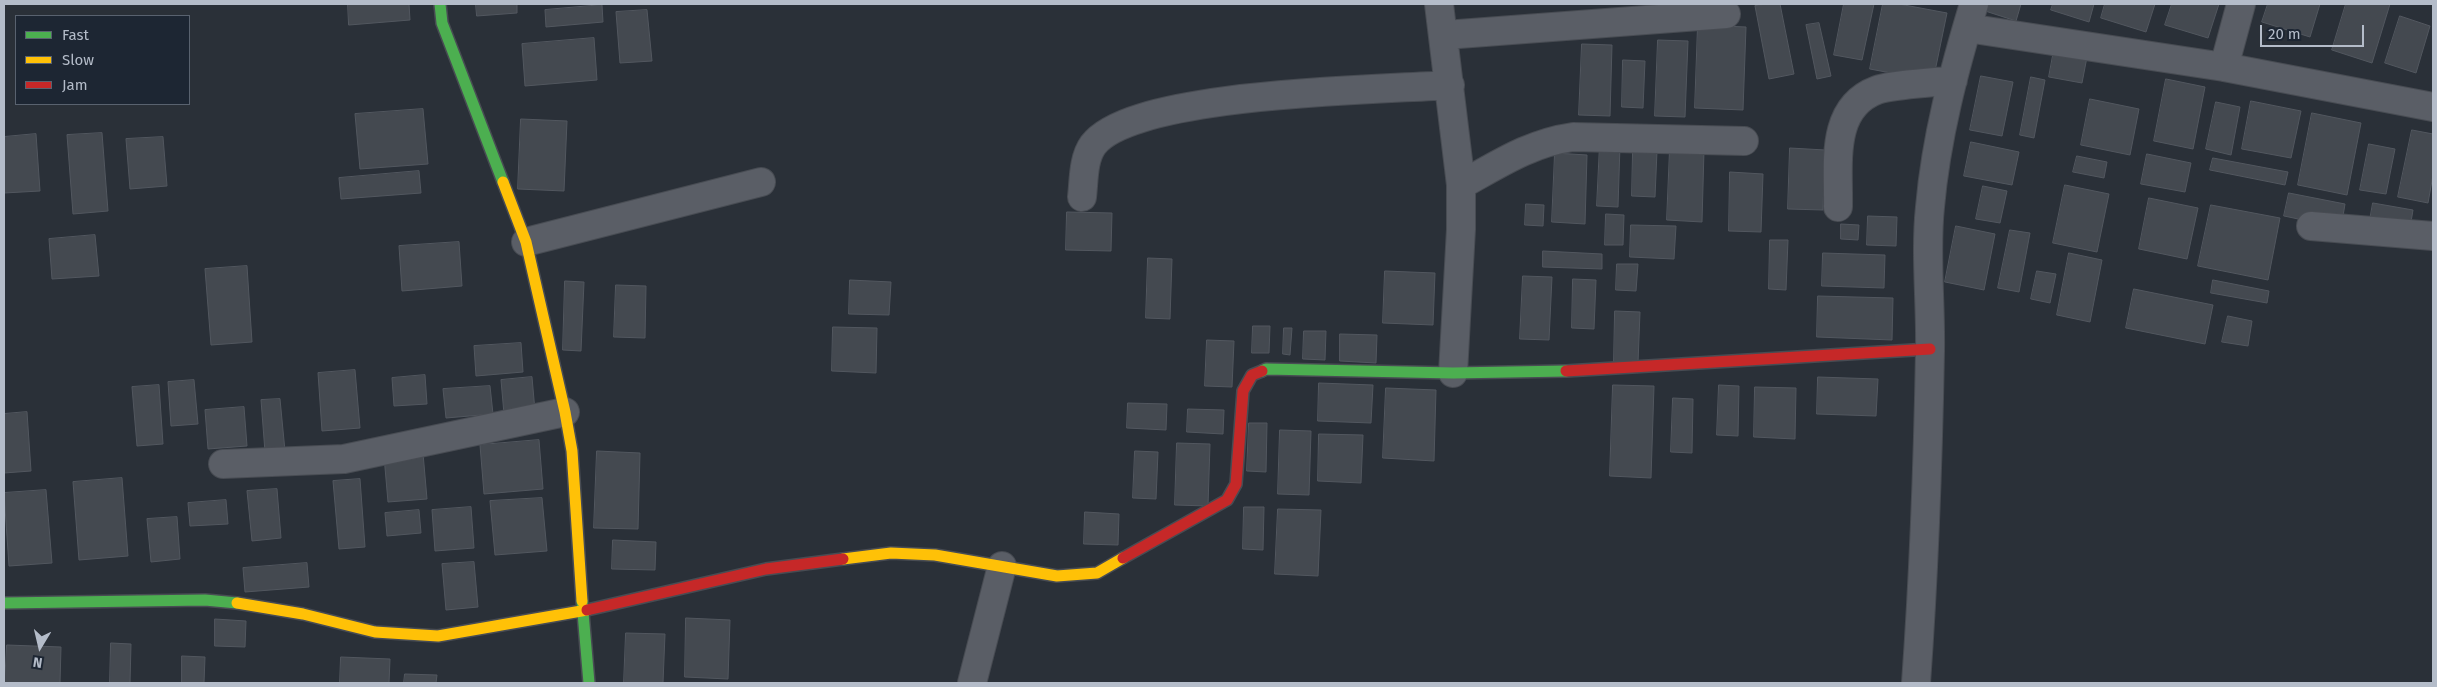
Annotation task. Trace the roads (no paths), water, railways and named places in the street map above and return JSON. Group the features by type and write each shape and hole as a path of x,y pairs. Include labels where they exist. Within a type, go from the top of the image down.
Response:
{"street":[{"path":"440,4 442,23 526,242 565,412 572,451 574,504 588,683"},
{"path":"1439,4 1461,185 1461,229 1453,373"},
{"path":"2224,67 2241,4"},
{"path":"1444,35 1726,14"},
{"path":"1916,683 1924,575 1930,349 1930,208 1942,130 1970,16 2433,107"},
{"path":"1838,208 1839,140 1845,117 1856,101 1878,89 1953,80"},
{"path":"1082,197 1087,157 1093,144 1110,131 1168,110 1205,103 1243,99 1450,85"},
{"path":"1461,185 1530,147 1551,140 1574,137 1744,141"},
{"path":"526,242 761,182"},
{"path":"2311,226 2433,236"},
{"path":"4,604 205,600 242,603 303,614 375,632 438,636 583,611 766,569 891,553 935,555 1057,576 1097,573 1228,500 1236,484 1244,391 1252,374 1266,369 1453,373 1568,371 1930,349"},
{"path":"223,464 344,459 565,412"},
{"path":"972,683 1002,566"}]}
